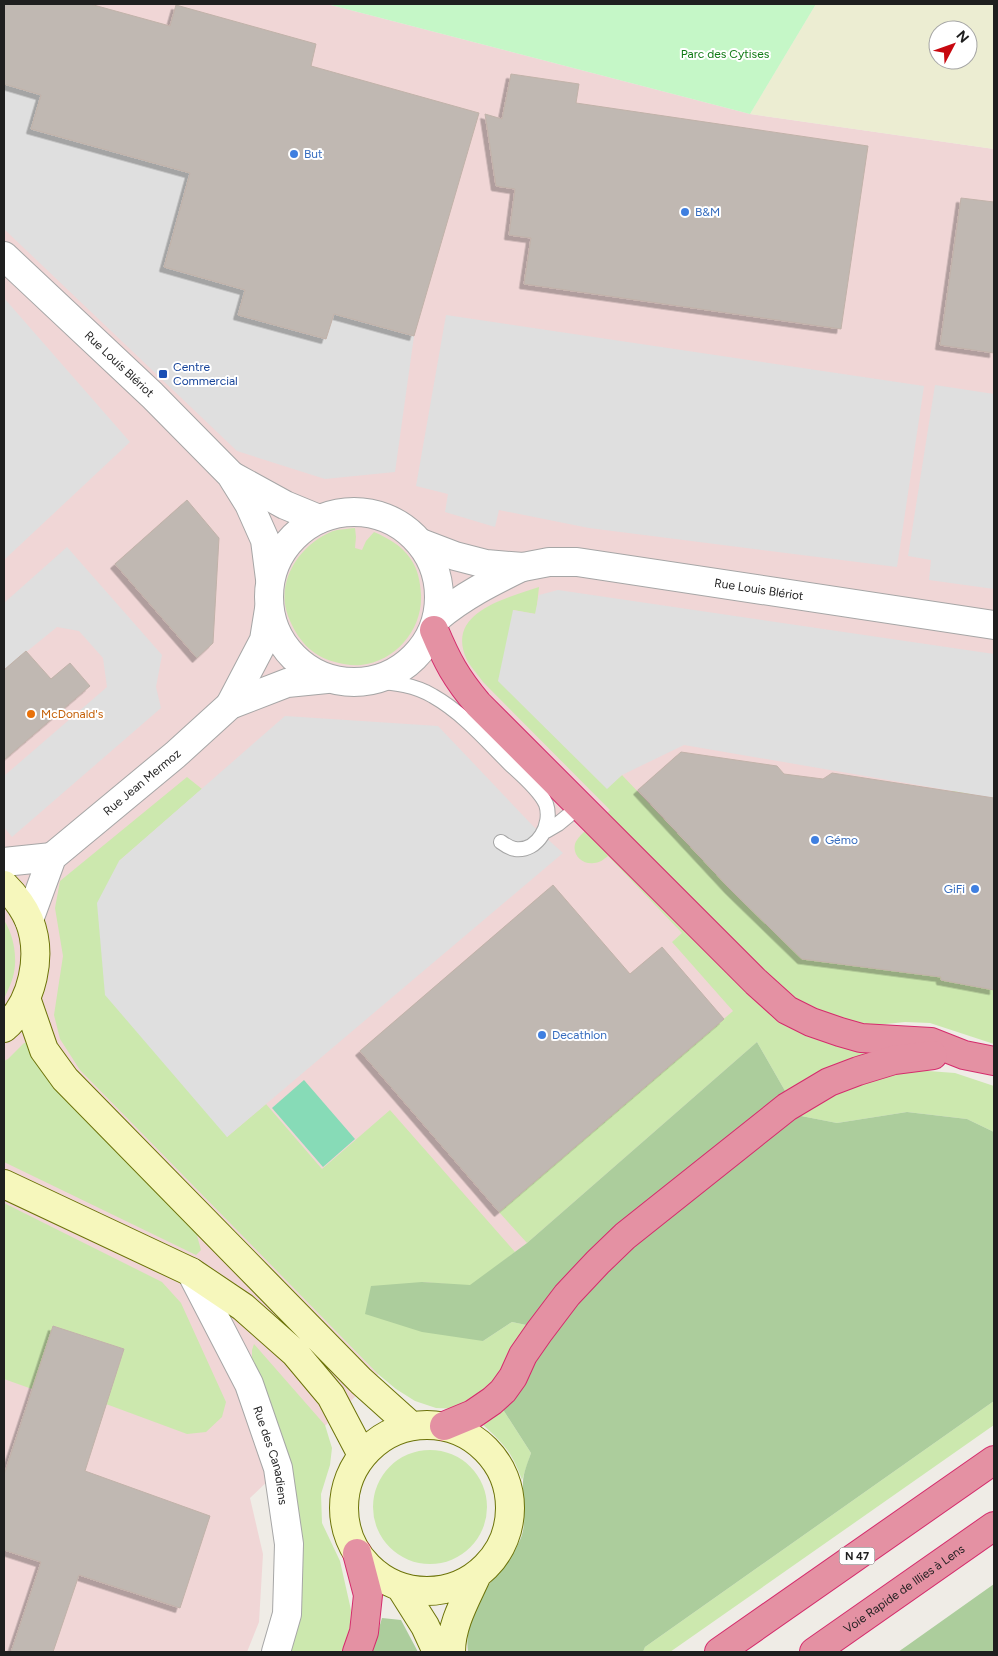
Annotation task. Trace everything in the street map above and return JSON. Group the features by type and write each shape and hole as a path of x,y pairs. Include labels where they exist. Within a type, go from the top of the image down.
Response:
{"highway":[{"path":"436,624 447,662 462,686 478,704 756,982 787,1010 811,1022 854,1036 898,1041 931,1042 964,1055 994,1061"},
{"path":"444,1426 473,1414 492,1401 503,1390 513,1377 523,1355 538,1332 566,1295 625,1236 787,1108 822,1086 858,1071 902,1059 928,1055 964,1055"},
{"name":"N 47","path":"719,1652 994,1460"},
{"name":"Voie Rapide de Illies à Lens","path":"814,1652 994,1526"},
{"path":"357,1553 368,1595 364,1632 357,1652"}],"street":[{"name":"Rue Louis Blériot","path":"4,256 152,395 231,475 250,504 265,540 270,592"},
{"name":"Rue Louis Blériot","path":"231,475 285,505 318,519"},
{"path":"346,512 374,514 400,524 421,543 435,567 440,595 436,624 423,649 401,669 374,680 351,683 327,679 306,668 289,652 275,630 270,592 279,555 295,535 318,519 346,512"},
{"name":"Rue Louis Blériot","path":"421,543 455,556 486,564 523,567"},
{"name":"Rue Louis Blériot","path":"436,624 454,604 481,587 523,567 550,562 577,562 994,625"},
{"name":"Rue Jean Mermoz","path":"52,857 175,755 230,705 264,640 270,592"},
{"name":"Rue Jean Mermoz","path":"230,705 287,683 327,679"},
{"path":"4,862 52,857 29,920"},
{"path":"4,885 16,898 29,920 35,946 34,973 26,998 10,1023 4,1028"},
{"path":"26,998 44,1050 65,1079 361,1381 410,1425"},
{"path":"4,1184 191,1272 243,1307 295,1354 331,1396 362,1455"},
{"name":"Rue des Canadiens","path":"191,1272 249,1384 278,1468 289,1544 288,1614 276,1652"},
{"path":"434,1424 444,1426 457,1429 480,1442 497,1462 508,1485 511,1511 506,1536 494,1559 476,1576 452,1588 427,1592 401,1588 376,1574 357,1553 346,1529 344,1503 349,1478 362,1455 383,1436 410,1425 434,1424"},
{"path":"451,1652 451,1643 457,1617 476,1576"},
{"path":"401,1588 425,1626 437,1652"}],"lane":[{"path":"374,680 407,685 432,695 461,715 536,791 546,804 548,821 546,831"},
{"path":"501,842 514,849 524,848 535,842 546,831 580,806"}],"shaded area":[{"path":"4,4 327,4 750,114 994,149 994,998 757,1042 527,1243 470,1286 250,1498 263,1554 259,1622 247,1652 4,1652"},
{"path":"4,84 41,95 32,129 190,173 164,267 245,290 238,315 326,339 334,314 414,336 395,472 325,479 237,451 4,229"},
{"path":"4,298 130,442 4,560"},
{"path":"446,315 924,386 897,567 589,528 499,510 495,527 445,512 448,494 416,486"},
{"path":"935,385 994,394 994,589 929,580 931,560 908,556"},
{"path":"67,547 162,655 156,687 161,708 12,837 4,827 4,776 107,687 103,658 79,631 57,627 4,670 4,603"},
{"path":"558,590 994,654 994,798 684,745 622,775 607,789 498,681 513,610 535,614 539,595"},
{"path":"285,716 438,726 534,827 563,853 227,1137 105,995 97,903 119,861"}],"green space":[{"name":"Parc des Cytises","path":"327,4 816,4 750,114"},
{"path":"816,4 994,4 994,149 750,114"},
{"path":"355,528 355,548 362,550 366,541 374,532 399,546 407,554 417,571 421,594 420,607 412,631 396,650 374,662 348,665 319,656 300,639 288,616 285,590 293,565 310,545 333,531"},
{"path":"539,587 536,614 513,610 607,788 622,775 730,889 802,959 927,975 952,790 972,794 941,980 994,990 994,1044 930,1023 905,1022 876,1025 845,1022 797,1002 604,816 610,810 483,682 467,660 462,644 464,630 472,619 483,610 511,596"},
{"path":"187,777 202,789 119,861 227,1137 266,1104 322,1169 390,1110 515,1252 470,1286 422,1282 483,1341 512,1322 531,1326 497,1383 459,1409 436,1408 415,1401 396,1389 378,1374 80,1070 60,1039 54,1015 63,956 55,908 60,881"},
{"path":"587,829 740,982 861,1046 867,1053 866,1059 788,1096 757,1042 527,1243 499,1212 733,1011 672,942 682,933 608,856 600,862 586,863 577,856 575,844"},
{"path":"4,920 13,940 15,962 13,977 4,999"},
{"path":"757,1042 788,1096 531,1326 512,1322 483,1341 422,1332 365,1314 371,1286 422,1282 470,1285 527,1243"},
{"path":"24,1043 29,1043 46,1078 63,1097 196,1232 201,1250 196,1255 4,1162 4,1061"},
{"path":"915,1070 955,1073 994,1086 994,1132 967,1119 907,1112 837,1123 796,1115 848,1088 886,1075"},
{"path":"304,1080 355,1139 323,1167 272,1108"},
{"path":"907,1112 967,1119 994,1132 994,1401 645,1647 643,1652 468,1652 469,1626 474,1609 482,1594 513,1553 520,1540 524,1526 523,1479 531,1453 502,1408 574,1303 631,1246 796,1115 837,1123"},
{"path":"4,1203 162,1282 181,1303 226,1402 222,1417 206,1432 187,1434 106,1404 124,1349 53,1326 32,1389 4,1379"},
{"path":"254,1344 325,1425 332,1448 330,1465 321,1494 322,1523 340,1561 351,1610 348,1652 291,1652 300,1607 302,1533 289,1461 252,1372 252,1350"},
{"path":"994,1401 994,1425 670,1652 643,1652 645,1647"},
{"path":"502,1408 531,1453 522,1480 515,1462 506,1449 482,1424"},
{"path":"430,1450 452,1455 470,1467 482,1485 487,1507 482,1529 470,1547 452,1559 430,1564 408,1559 390,1547 378,1529 373,1507 378,1485 390,1467 408,1455"},
{"path":"994,1584 994,1652 898,1652 908,1645"},
{"path":"382,1618 401,1620 418,1652 372,1652"}],"building":[{"name":"But","path":"4,4 90,4 170,26 176,5 316,44 311,66 479,113 414,336 334,314 326,339 238,315 245,290 164,267 190,173 31,129 41,95 4,84"},
{"name":"B&M","path":"511,74 579,84 576,103 868,146 841,329 524,284 531,238 509,235 515,189 496,186 485,114 502,119"},
{"path":"961,198 994,202 994,353 940,345"},
{"path":"187,500 219,538 213,643 197,658 115,564"},
{"name":"McDonald's","path":"26,651 51,679 70,663 90,686 4,760 4,670"},
{"name":"Gémo","path":"681,752 777,766 784,774 823,779 832,773 994,798 994,990 941,980 941,977 802,959 730,889 638,790"},
{"name":"Decathlon","path":"553,885 630,974 662,947 724,1019 499,1212 360,1051"},
{"path":"53,1326 124,1349 85,1471 210,1516 180,1608 79,1575 53,1652 11,1652 41,1562 4,1550 4,1475"}],"place":[{"name":"But","path":"294,154"},
{"name":"B&M","path":"685,212"},
{"name":"Centre Commercial","path":"163,374"},
{"name":"McDonald's","path":"31,714"},
{"name":"Gémo","path":"815,840"},
{"name":"GiFi","path":"975,889"},
{"name":"Decathlon","path":"542,1035"}]}
